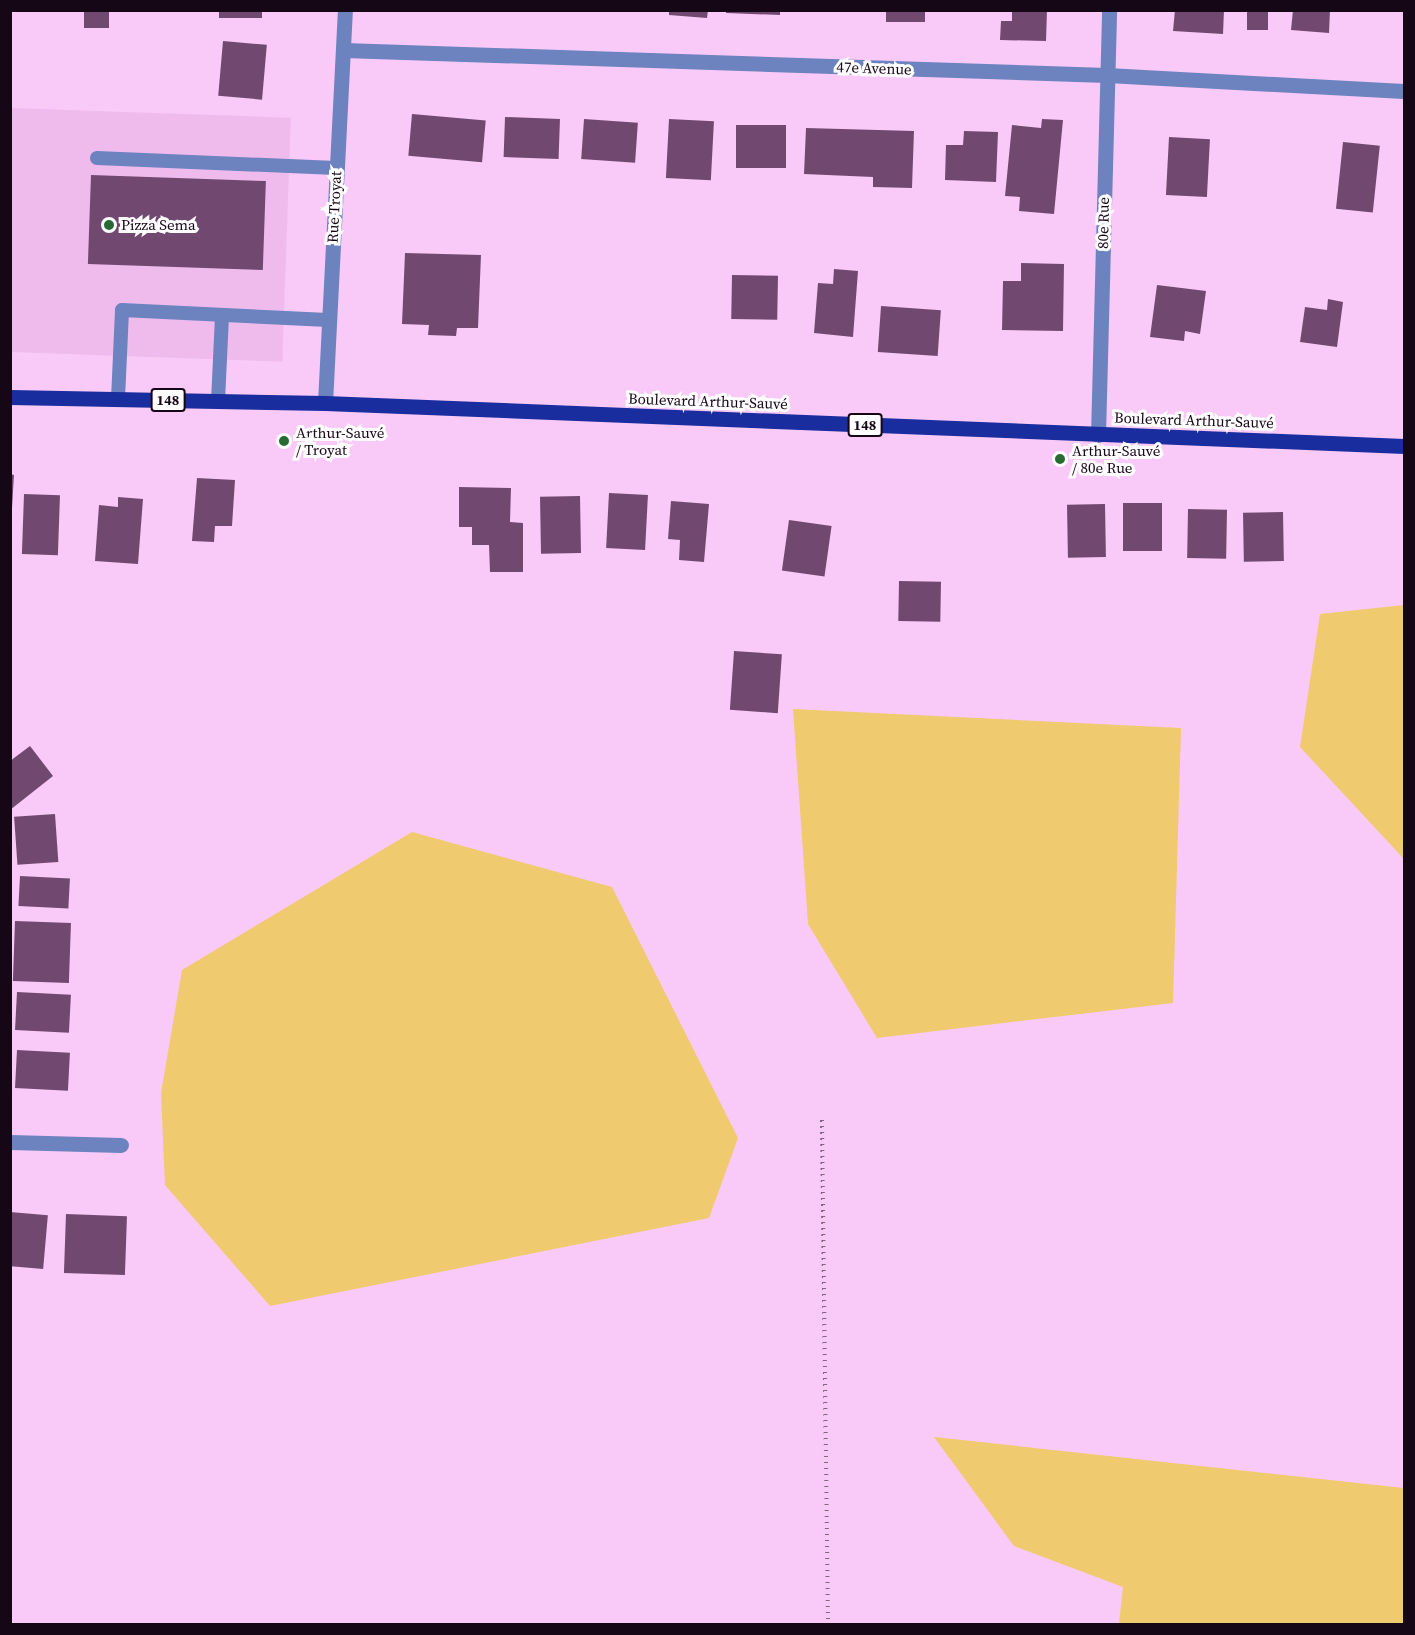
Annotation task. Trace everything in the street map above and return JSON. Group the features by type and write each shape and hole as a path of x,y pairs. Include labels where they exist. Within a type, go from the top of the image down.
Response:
{"main road":[{"name":"Boulevard Arthur-Sauvé","path":"10,397 325,404 1404,446"}],"street":[{"name":"Rue Troyat","path":"325,404 345,10"},
{"name":"80e Rue","path":"1098,435 1109,10"},
{"name":"47e Avenue","path":"343,50 1107,75 1404,91"},
{"path":"10,1142 122,1145"}],"lane":[{"path":"97,158 336,168"},
{"path":"118,399 122,310 328,320"},
{"path":"218,401 222,315"}],"path":[{"path":"822,1120 828,1624"}],"shaded area":[{"path":"11,108 291,118 282,362 10,352"},
{"path":"1404,605 1404,859 1300,747 1320,614"},
{"path":"793,709 1181,728 1173,1003 877,1038 808,924"},
{"path":"412,832 612,887 738,1138 709,1218 270,1306 165,1185 161,1093 182,970"},
{"path":"934,1437 1404,1488 1404,1624 1119,1624 1123,1587 1014,1546"}],"building":[{"path":"84,10 109,10 109,28 84,28"},
{"path":"219,10 262,10 262,18 219,18"},
{"path":"669,10 708,10 707,18 669,15"},
{"path":"726,10 780,10 780,15 726,13"},
{"path":"886,10 925,10 925,22 886,22"},
{"path":"1012,10 1047,10 1046,41 1000,40 1001,21 1012,21"},
{"path":"1175,10 1224,10 1223,34 1173,31"},
{"path":"1247,10 1268,10 1268,30 1247,30"},
{"path":"1293,10 1330,10 1329,33 1291,30"},
{"path":"223,41 267,45 262,100 218,96"},
{"path":"412,114 486,120 482,162 408,156"},
{"path":"505,117 560,119 559,159 504,157"},
{"path":"584,119 638,123 635,163 581,159"},
{"path":"669,119 714,121 711,180 666,178"},
{"path":"1042,119 1063,120 1054,214 1019,211 1020,197 1005,196 1012,125 1041,128"},
{"path":"736,125 786,125 786,168 736,168"},
{"path":"806,128 914,131 912,188 873,187 873,177 804,174"},
{"path":"964,131 998,132 996,182 945,180 946,145 963,145"},
{"path":"1169,137 1210,139 1207,197 1166,195"},
{"path":"1343,142 1380,146 1373,213 1336,209"},
{"path":"91,175 266,181 263,270 88,264"},
{"path":"405,253 481,255 478,328 457,328 456,336 428,335 429,325 402,324"},
{"path":"1021,263 1064,264 1063,331 1002,330 1003,281 1021,281"},
{"path":"834,269 858,271 853,337 814,333 818,283 833,284"},
{"path":"732,275 778,276 777,320 731,319"},
{"path":"1157,285 1206,291 1200,334 1185,331 1184,341 1150,337"},
{"path":"1328,299 1343,302 1337,347 1300,342 1305,307 1327,310"},
{"path":"881,306 941,310 938,356 878,352"},
{"path":"10,474 14,475 12,508 10,508"},
{"path":"197,478 235,480 232,526 215,526 214,542 192,541"},
{"path":"459,487 511,488 510,522 523,523 523,572 490,572 489,545 472,545 472,527 459,527"},
{"path":"609,493 648,495 645,550 606,548"},
{"path":"24,494 60,495 58,555 22,554"},
{"path":"580,496 581,553 541,554 540,497"},
{"path":"118,497 143,499 138,564 95,561 99,505 118,507"},
{"path":"671,501 709,504 704,562 679,560 680,540 668,539"},
{"path":"1123,503 1162,503 1162,551 1123,551"},
{"path":"1105,504 1106,557 1068,558 1067,505"},
{"path":"1188,509 1227,510 1226,559 1187,558"},
{"path":"1283,512 1284,561 1244,562 1243,513"},
{"path":"789,520 832,526 824,576 782,571"},
{"path":"899,581 941,582 940,622 898,621"},
{"path":"734,651 782,654 778,713 730,710"},
{"path":"30,746 53,776 10,810 10,761"},
{"path":"55,814 58,862 17,865 14,817"},
{"path":"20,876 70,879 68,909 18,906"},
{"path":"15,921 71,923 69,983 13,981"},
{"path":"17,992 71,995 69,1033 15,1030"},
{"path":"17,1050 70,1053 68,1091 15,1088"},
{"path":"10,1212 48,1215 43,1269 10,1266"},
{"path":"66,1214 127,1216 125,1275 64,1273"}],"place":[{"name":"Pizza Sema","path":"109,225"},
{"name":"Arthur-Sauvé / Troyat","path":"284,441"},
{"name":"Arthur-Sauvé / 80e Rue","path":"1060,459"}]}
